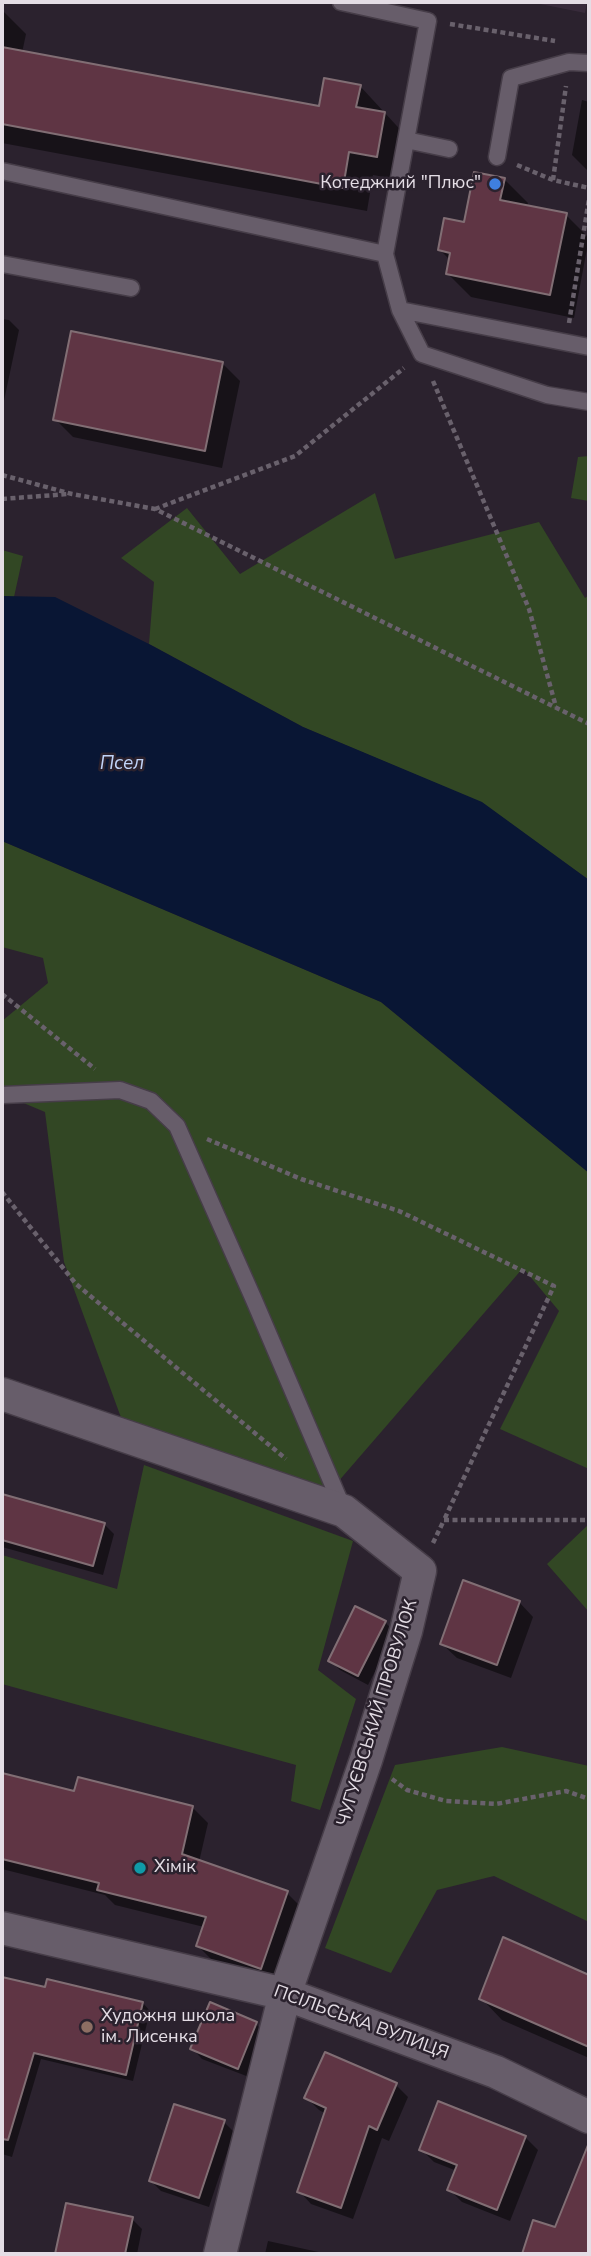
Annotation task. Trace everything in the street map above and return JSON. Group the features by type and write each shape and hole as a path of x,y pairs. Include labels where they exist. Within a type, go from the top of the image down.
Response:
{"street":[{"path":"2,1394 344,1511 420,1571"},
{"name":"ЧУГУЄВСЬКИЙ ПРОВУЛОК","path":"220,2254 285,1994 407,1632 420,1571"},
{"name":"ПСІЛЬСЬКА ВУЛИЦЯ","path":"2,1928 285,1994 496,2072 589,2117"}],"lane":[{"path":"341,2 428,21 385,254 400,310 422,354 547,395 589,402"},
{"path":"497,157 511,78 569,62 589,63"},
{"path":"406,139 449,149"},
{"path":"2,171 385,254"},
{"path":"2,264 131,288"},
{"path":"400,310 589,347"},
{"path":"2,1095 120,1090 152,1101 177,1126 310,1427 344,1511"}],"path":[{"path":"428,21 569,43 569,62 553,180"},
{"path":"565,343 589,200"},
{"path":"155,509 295,456 422,354 529,609 556,707"},
{"path":"2,475 72,494 155,509 589,724"},
{"path":"2,499 72,494"},
{"path":"2,994 120,1090"},
{"path":"177,1126 301,1179 399,1210 554,1286 420,1571"},
{"path":"2,1192 76,1284 276,1448 294,1467"},
{"path":"444,1520 589,1520"},
{"path":"366,1760 407,1790 446,1801 496,1804 566,1791 589,1799"}],"shaded area":[{"path":"530,2 587,2 585,13"}],"green space":[{"path":"589,456 589,501 571,498 578,457"},
{"path":"375,493 395,559 539,522 585,598 589,595 589,880 482,803 303,727 149,644 154,582 121,558 187,508 240,574"},
{"path":"2,550 23,556 14,597 2,596"},
{"path":"2,841 381,1002 589,1173 589,1469 500,1429 559,1311 523,1268 324,1498 123,1423 64,1262 45,1112 2,1094 2,1021 48,983 43,958 2,947"},
{"path":"144,1465 353,1541 318,1670 356,1699 320,1810 291,1801 296,1765 2,1684 2,1555 117,1589"},
{"path":"589,1524 589,1612 547,1564"},
{"path":"502,1747 589,1766 589,1922 494,1876 437,1890 391,1973 325,1948 395,1765"}],"water":[{"name":"Псел","path":"2,596 55,597 303,727 482,802 589,880 589,1173 381,1002 2,841"}],"building":[{"path":"2,47 319,106 324,78 361,85 356,107 385,112 377,157 349,152 343,188 2,124"},
{"path":"474,172 505,178 500,200 567,213 550,295 446,274 450,253 438,250 444,218 464,222"},
{"path":"71,331 223,362 205,451 53,420"},
{"path":"2,1494 105,1523 93,1566 2,1540"},
{"path":"463,1580 520,1601 497,1665 440,1644"},
{"path":"355,1606 386,1621 358,1676 328,1661"},
{"path":"2,1773 74,1791 78,1777 193,1806 182,1854 288,1891 261,1969 196,1946 206,1917 97,1890 99,1883 2,1859"},
{"path":"503,1937 589,1975 589,2047 479,1999"},
{"name":"Художня школа ім. Лисенка","path":"2,1977 45,1987 47,1979 143,2002 126,2075 34,2053 8,2140 2,2139"},
{"path":"210,2002 257,2022 238,2069 190,2049"},
{"path":"325,2052 397,2083 377,2130 369,2126 341,2208 297,2192 326,2108 304,2098"},
{"path":"438,2101 526,2136 497,2210 447,2190 457,2165 419,2150"},
{"path":"174,2104 225,2120 199,2198 149,2181"},
{"path":"588,2145 589,2254 522,2254 533,2220 555,2227"},
{"path":"66,2203 133,2217 125,2254 55,2254"}],"place":[{"name":"Котеджний \"Плюс\"","path":"495,184"},
{"name":"Хімік","path":"140,1868"},
{"name":"Художня школа ім. Лисенка","path":"87,2027"}]}
